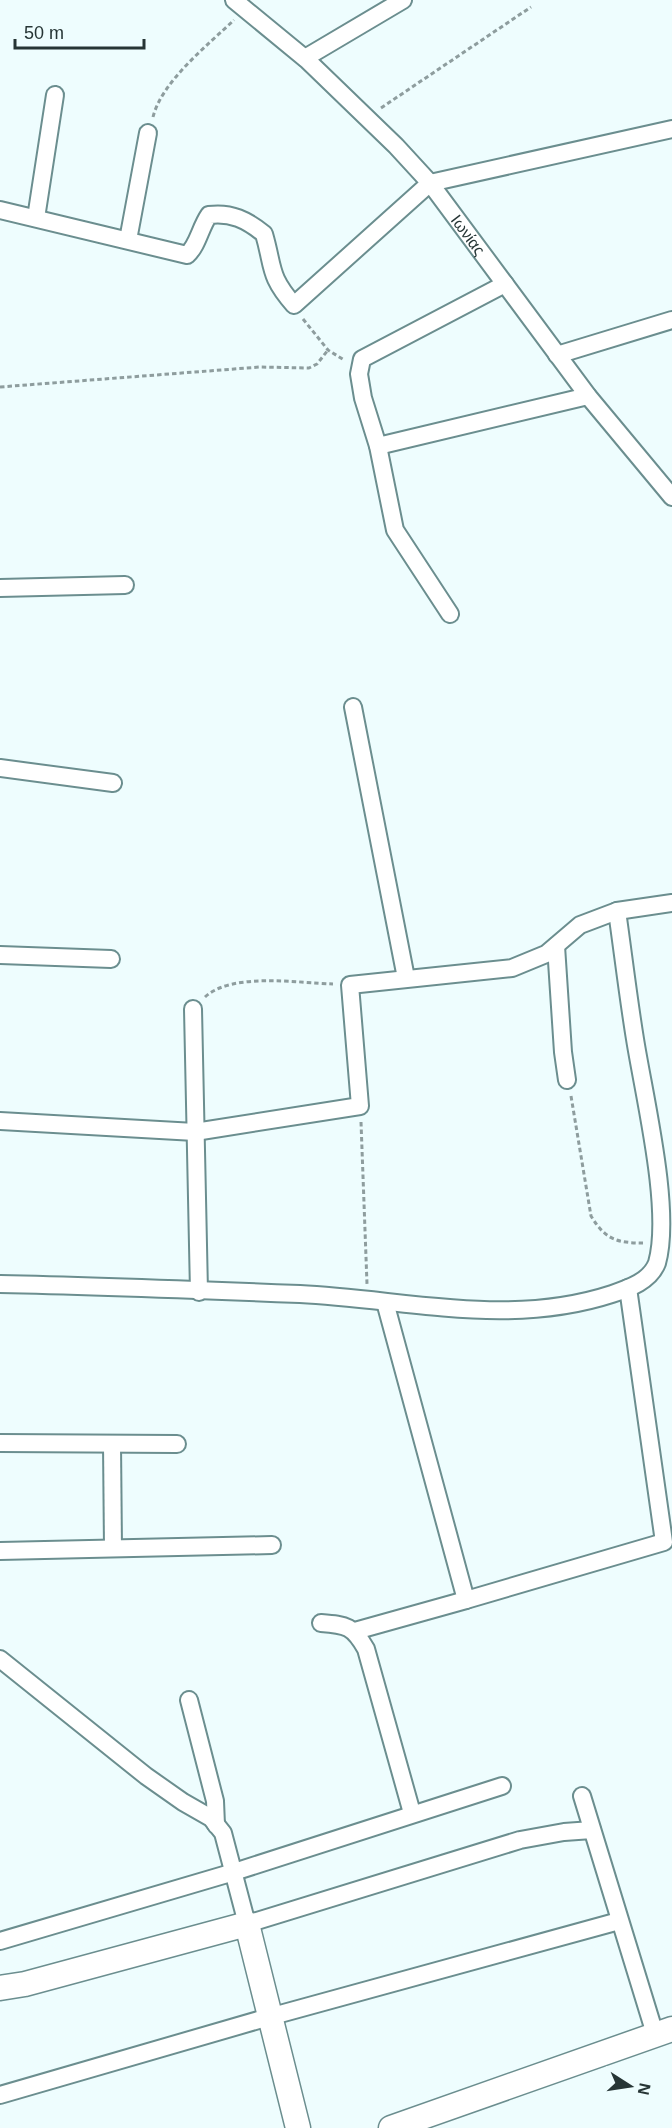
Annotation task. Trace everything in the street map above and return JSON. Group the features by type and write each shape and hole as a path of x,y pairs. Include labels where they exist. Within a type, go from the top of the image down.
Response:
{"street":[{"path":"305,58 403,0"},
{"name":"Ιωνίας","path":"240,5 305,58 430,183 588,396 672,497"},
{"path":"36,218 55,95"},
{"path":"0,210 187,255 193,249 209,215 225,213 249,222 264,234 271,271 280,289 294,305 430,183 672,129"},
{"path":"128,240 148,134"},
{"path":"450,614 415,565 395,530 378,446 358,374 362,359 505,284"},
{"path":"557,355 672,320"},
{"path":"378,446 588,396"},
{"path":"0,588 125,585"},
{"path":"353,707 406,978"},
{"path":"0,768 113,783"},
{"path":"0,1121 195,1132 360,1106 350,985 512,968 532,962 556,946 580,925 617,911 672,903"},
{"path":"0,1284 303,1294 457,1311 501,1312 592,1300 628,1288 651,1274 667,1243 658,1162 635,1038 617,911"},
{"path":"556,946 567,1080"},
{"path":"0,955 111,959"},
{"path":"194,1009 199,1292"},
{"path":"321,1623 340,1625 355,1630 668,1541 628,1288"},
{"path":"385,1302 466,1600"},
{"path":"0,1443 177,1444"},
{"path":"112,1444 113,1548"},
{"path":"0,1551 272,1545"},
{"path":"355,1630 366,1648 412,1813"},
{"path":"0,1659 146,1776 211,1818 223,1833 298,2128"},
{"path":"189,1700 215,1801 216,1825"},
{"path":"0,1941 234,1872 502,1786"},
{"path":"391,2128 664,2031 619,1921 582,1796"},
{"path":"0,1988 25,1984 247,1924 520,1840 592,1830"},
{"path":"0,2095 269,2017 619,1921"}],"path":[{"path":"148,134 154,110 165,92 240,5"},
{"path":"369,120 381,108 531,7"},
{"path":"294,305 313,334 328,350 342,359 361,365"},
{"path":"0,387 237,369 309,368 317,364 328,350"},
{"path":"194,1009 209,994 225,987 252,981 350,985"},
{"path":"567,1080 591,1216 601,1233 614,1240 667,1243"},
{"path":"360,1106 368,1300"}]}
